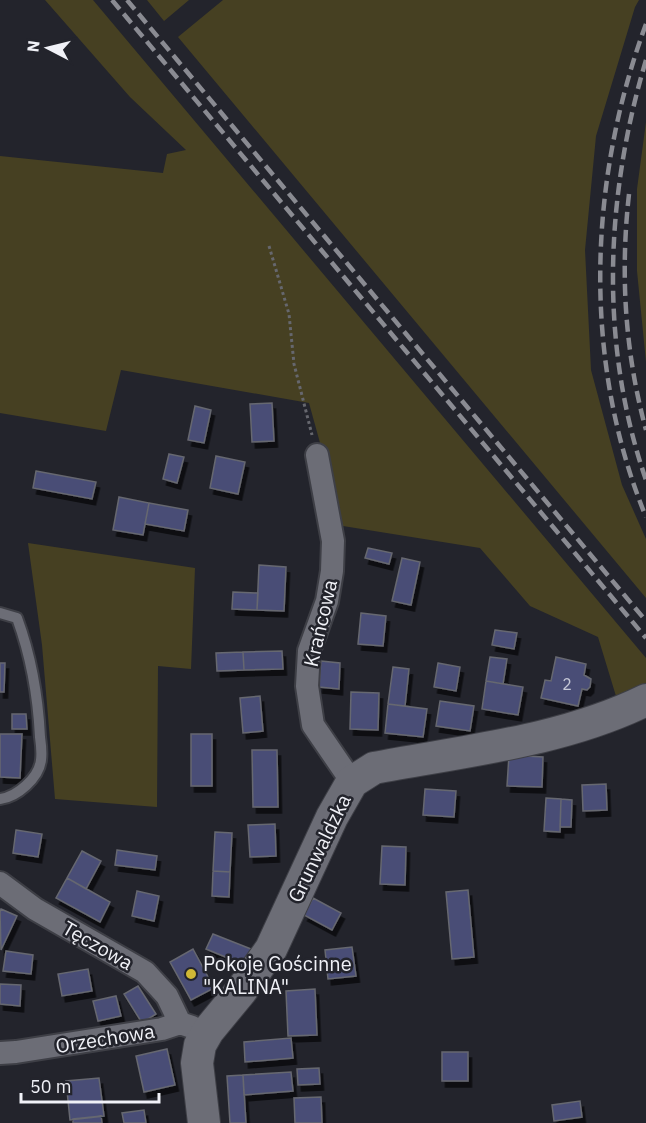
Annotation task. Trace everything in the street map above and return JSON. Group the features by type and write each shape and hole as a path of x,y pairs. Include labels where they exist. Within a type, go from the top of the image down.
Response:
{"street":[{"name":"Krańcowa","path":"317,455 333,541 332,571 327,601 309,651 307,686 314,725 352,782"},
{"name":"Grunwaldzka","path":"204,1123 197,1063 200,1045 194,1027 241,991 272,949 332,817 352,782 374,768 549,735 620,713 646,700"},
{"name":"Tęczowa","path":"0,883 35,909 146,972 194,1027"},
{"name":"Orzechowa","path":"0,1053 162,1029 194,1027"}],"lane":[{"path":"0,613 17,618 27,645 39,709 42,762 28,786 0,799"}],"path":[{"path":"269,246 289,314 294,364 317,455"}],"shaded area":[{"path":"45,0 93,0 646,658 646,692 619,706 598,637 530,606 480,548 343,526 309,403 121,370 106,431 0,413 0,156 163,173 167,154 186,150 130,97"},
{"path":"147,0 189,0 164,21"},
{"path":"223,0 639,0 596,136 585,250 591,370 622,485 646,539 646,598 178,37"},
{"path":"646,122 646,362 637,271 637,189"},
{"path":"28,543 195,568 191,669 158,666 157,807 55,799 42,645"}],"building":[{"path":"272,403 274,441 252,442 250,404"},
{"path":"195,406 211,410 204,443 188,440"},
{"path":"169,454 184,457 177,483 163,479"},
{"path":"216,456 245,462 238,494 210,488"},
{"path":"36,471 96,482 92,499 33,488"},
{"path":"119,497 149,503 143,535 113,530"},
{"path":"149,503 188,510 184,531 145,524"},
{"path":"368,548 392,553 389,564 365,558"},
{"path":"402,558 420,562 411,605 392,601"},
{"path":"259,565 286,567 284,611 257,610"},
{"path":"233,592 258,593 257,610 232,609"},
{"path":"361,613 386,616 383,646 358,644"},
{"path":"495,630 517,633 514,649 492,645"},
{"path":"282,651 283,669 244,670 243,652"},
{"path":"243,652 244,670 217,671 216,653"},
{"path":"490,657 507,659 503,684 486,681"},
{"path":"556,657 586,664 584,675 591,679 590,687 587,690 582,689 578,706 541,698 545,680 551,681"},
{"path":"321,661 340,663 339,689 319,687"},
{"path":"0,663 5,663 4,692 0,692"},
{"path":"438,663 460,667 456,691 434,687"},
{"path":"393,667 409,669 405,706 388,704"},
{"path":"486,681 523,687 518,715 482,709"},
{"path":"351,692 379,693 378,730 350,729"},
{"path":"260,696 263,731 243,733 240,698"},
{"path":"440,701 474,706 470,731 436,726"},
{"path":"388,704 427,709 423,737 385,733"},
{"path":"12,714 26,714 27,729 12,729"},
{"path":"0,734 22,734 20,778 0,777"},
{"path":"191,734 212,734 212,786 191,786"},
{"path":"252,750 277,750 278,807 253,807"},
{"path":"509,755 543,757 542,787 507,786"},
{"path":"606,784 607,810 583,811 582,785"},
{"path":"425,789 456,791 454,817 423,815"},
{"path":"546,798 561,799 560,832 544,831"},
{"path":"561,799 572,800 571,827 560,827"},
{"path":"275,824 276,856 250,857 248,825"},
{"path":"16,830 42,834 38,857 13,853"},
{"path":"215,832 232,833 230,872 213,871"},
{"path":"382,846 406,847 405,885 380,884"},
{"path":"117,850 157,856 155,870 115,865"},
{"path":"82,851 101,861 86,889 67,878"},
{"path":"213,871 230,872 229,897 212,896"},
{"path":"67,878 110,902 100,922 56,898"},
{"path":"468,890 474,957 452,959 446,892"},
{"path":"137,891 159,896 154,921 132,916"},
{"path":"313,898 341,913 332,930 304,915"},
{"path":"1,909 17,916 1,950 0,912"},
{"path":"213,934 251,949 245,965 206,949"},
{"path":"352,947 356,976 328,979 325,950"},
{"path":"193,949 214,988 191,1000 170,962"},
{"path":"6,951 33,955 31,974 3,971"},
{"path":"88,969 92,991 62,996 58,974"},
{"path":"0,984 21,985 20,1006 0,1004"},
{"path":"138,986 156,1014 142,1023 124,994"},
{"path":"315,989 317,1035 288,1036 286,991"},
{"path":"116,996 121,1016 98,1021 93,1001"},
{"path":"291,1038 293,1058 245,1062 244,1042"},
{"path":"167,1049 175,1085 144,1092 136,1056"},
{"path":"442,1052 468,1052 468,1081 442,1081"},
{"path":"319,1068 320,1084 298,1085 297,1069"},
{"path":"291,1072 293,1091 244,1095 243,1075"},
{"path":"243,1075 246,1123 230,1123 227,1076"},
{"path":"99,1078 104,1116 70,1120 66,1081"},
{"path":"321,1097 322,1123 295,1123 294,1098"},
{"path":"580,1101 582,1117 554,1121 552,1105"},
{"path":"144,1110 146,1123 124,1123 122,1113"},
{"path":"101,1116 102,1123 73,1123 73,1119"}],"railway":[{"path":"112,0 646,638"},
{"path":"127,0 646,621"},
{"path":"646,24 627,84 613,145 604,208 600,271 603,334 611,396 625,457 646,517"},
{"path":"646,60 632,112 622,164 613,270 620,376 631,429 646,480"},
{"path":"629,194 625,254 626,313 633,372 646,430"}],"place":[{"name":"Pokoje Gościnne \"KALINA\"","path":"191,974"}]}
